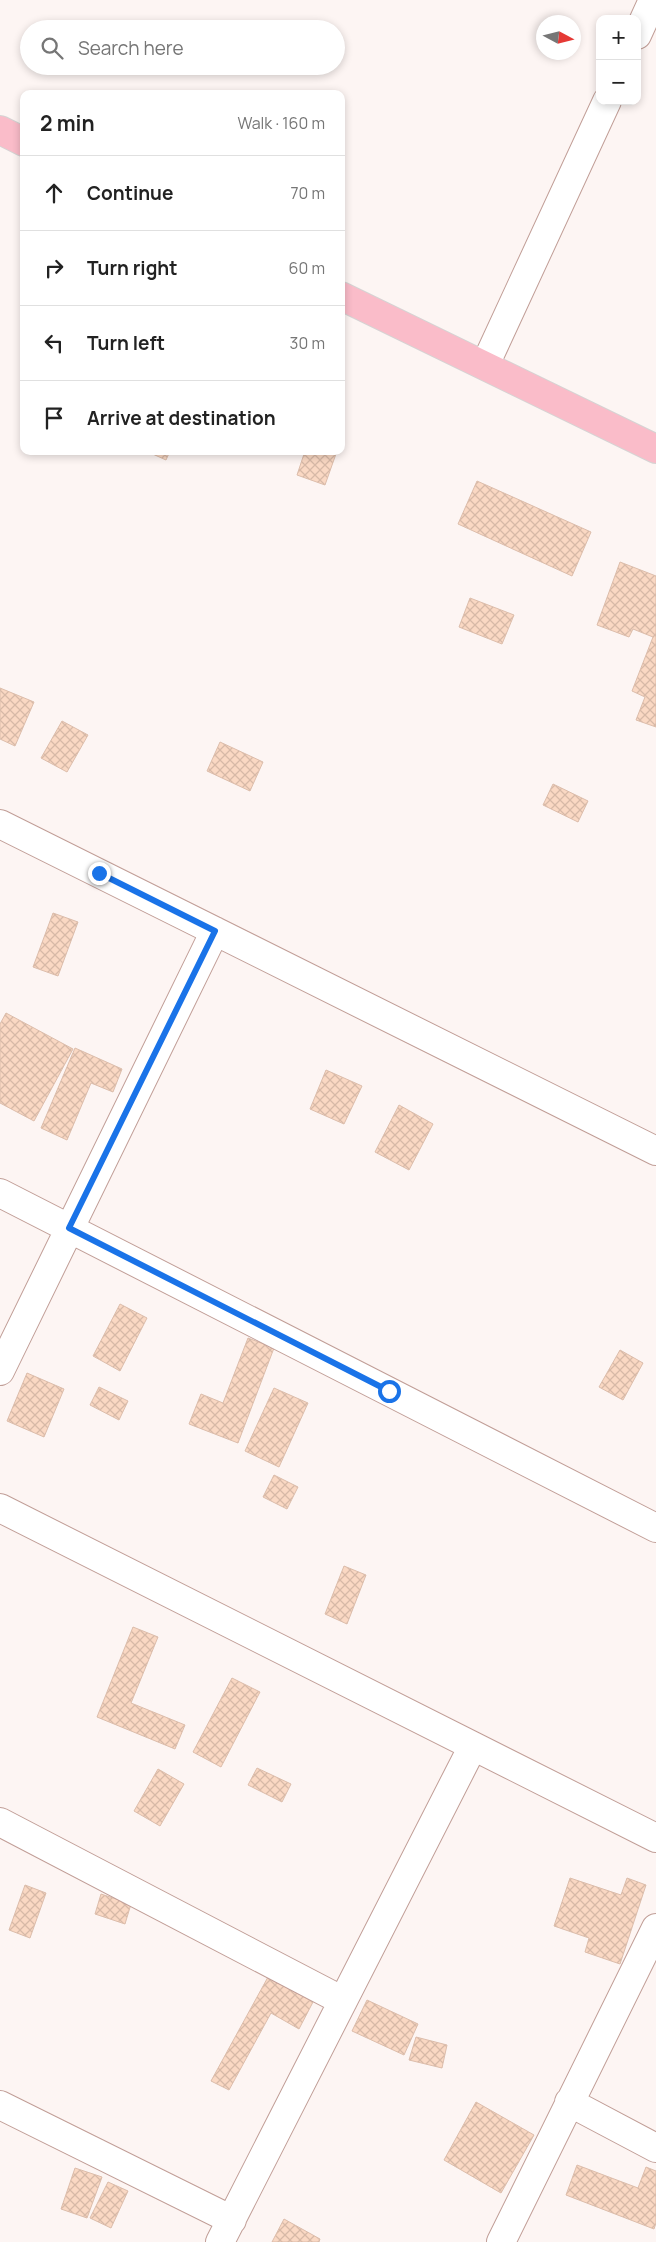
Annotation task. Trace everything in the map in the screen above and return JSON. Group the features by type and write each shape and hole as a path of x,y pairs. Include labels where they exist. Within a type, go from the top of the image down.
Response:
{"main road":[{"path":"0,130 20,140"},
{"path":"345,298 656,449"}],"street":[{"path":"641,26 653,0"},
{"path":"484,365 605,105"},
{"path":"0,824 656,1151"},
{"path":"0,1371 215,931"},
{"path":"0,1193 656,1528"},
{"path":"0,1508 656,1838"},
{"path":"0,2105 226,2231 473,1746"},
{"path":"0,1822 343,2001"},
{"path":"501,2242 656,1928"},
{"path":"569,2102 656,2148"}],"building":[{"path":"155,455 168,455 166,460"},
{"path":"304,455 336,455 325,485 297,475"},
{"path":"477,481 591,532 572,576 458,524"},
{"path":"620,562 656,576 656,727 636,720 645,697 632,691 653,637 633,629 629,637 597,625"},
{"path":"470,598 514,615 502,644 459,627"},
{"path":"0,688 34,702 15,746 0,739"},
{"path":"62,721 88,735 67,772 41,758"},
{"path":"220,742 263,762 250,791 207,771"},
{"path":"553,784 588,801 578,822 543,805"},
{"path":"53,913 78,922 58,976 33,967"},
{"path":"6,1013 73,1049 34,1121 0,1103 0,1024"},
{"path":"75,1048 122,1069 113,1092 91,1083 67,1140 41,1128"},
{"path":"326,1070 362,1086 344,1124 310,1109"},
{"path":"399,1105 433,1124 409,1170 375,1152"},
{"path":"120,1304 147,1318 120,1371 93,1356"},
{"path":"248,1338 274,1348 238,1443 189,1424 201,1394 223,1403"},
{"path":"620,1350 643,1363 623,1400 599,1387"},
{"path":"27,1373 64,1389 44,1437 7,1421"},
{"path":"99,1387 128,1401 119,1420 90,1405"},
{"path":"274,1388 308,1403 279,1467 245,1451"},
{"path":"274,1475 298,1487 287,1509 263,1497"},
{"path":"344,1566 366,1575 347,1624 325,1614"},
{"path":"133,1627 158,1637 131,1703 185,1725 175,1749 97,1717"},
{"path":"232,1678 260,1692 221,1767 193,1752"},
{"path":"257,1768 291,1784 282,1802 248,1785"},
{"path":"158,1769 184,1784 160,1826 134,1811"},
{"path":"570,1878 621,1895 627,1878 646,1885 620,1964 585,1952 589,1938 554,1926"},
{"path":"25,1885 46,1893 30,1938 9,1930"},
{"path":"101,1894 131,1904 125,1924 95,1914"},
{"path":"268,1977 313,2002 299,2029 271,2013 229,2090 211,2081"},
{"path":"367,2000 418,2024 404,2055 352,2031"},
{"path":"416,2037 447,2045 442,2068 409,2060"},
{"path":"476,2102 534,2135 501,2193 444,2160"},
{"path":"577,2165 638,2188 646,2167 656,2171 656,2223 654,2229 566,2195"},
{"path":"75,2168 102,2177 87,2218 61,2209"},
{"path":"108,2182 128,2191 111,2228 90,2218"},
{"path":"284,2219 320,2239 319,2242 272,2242"}],"route":[{"path":"99,873 215,931 69,1228 389,1391"}]}
